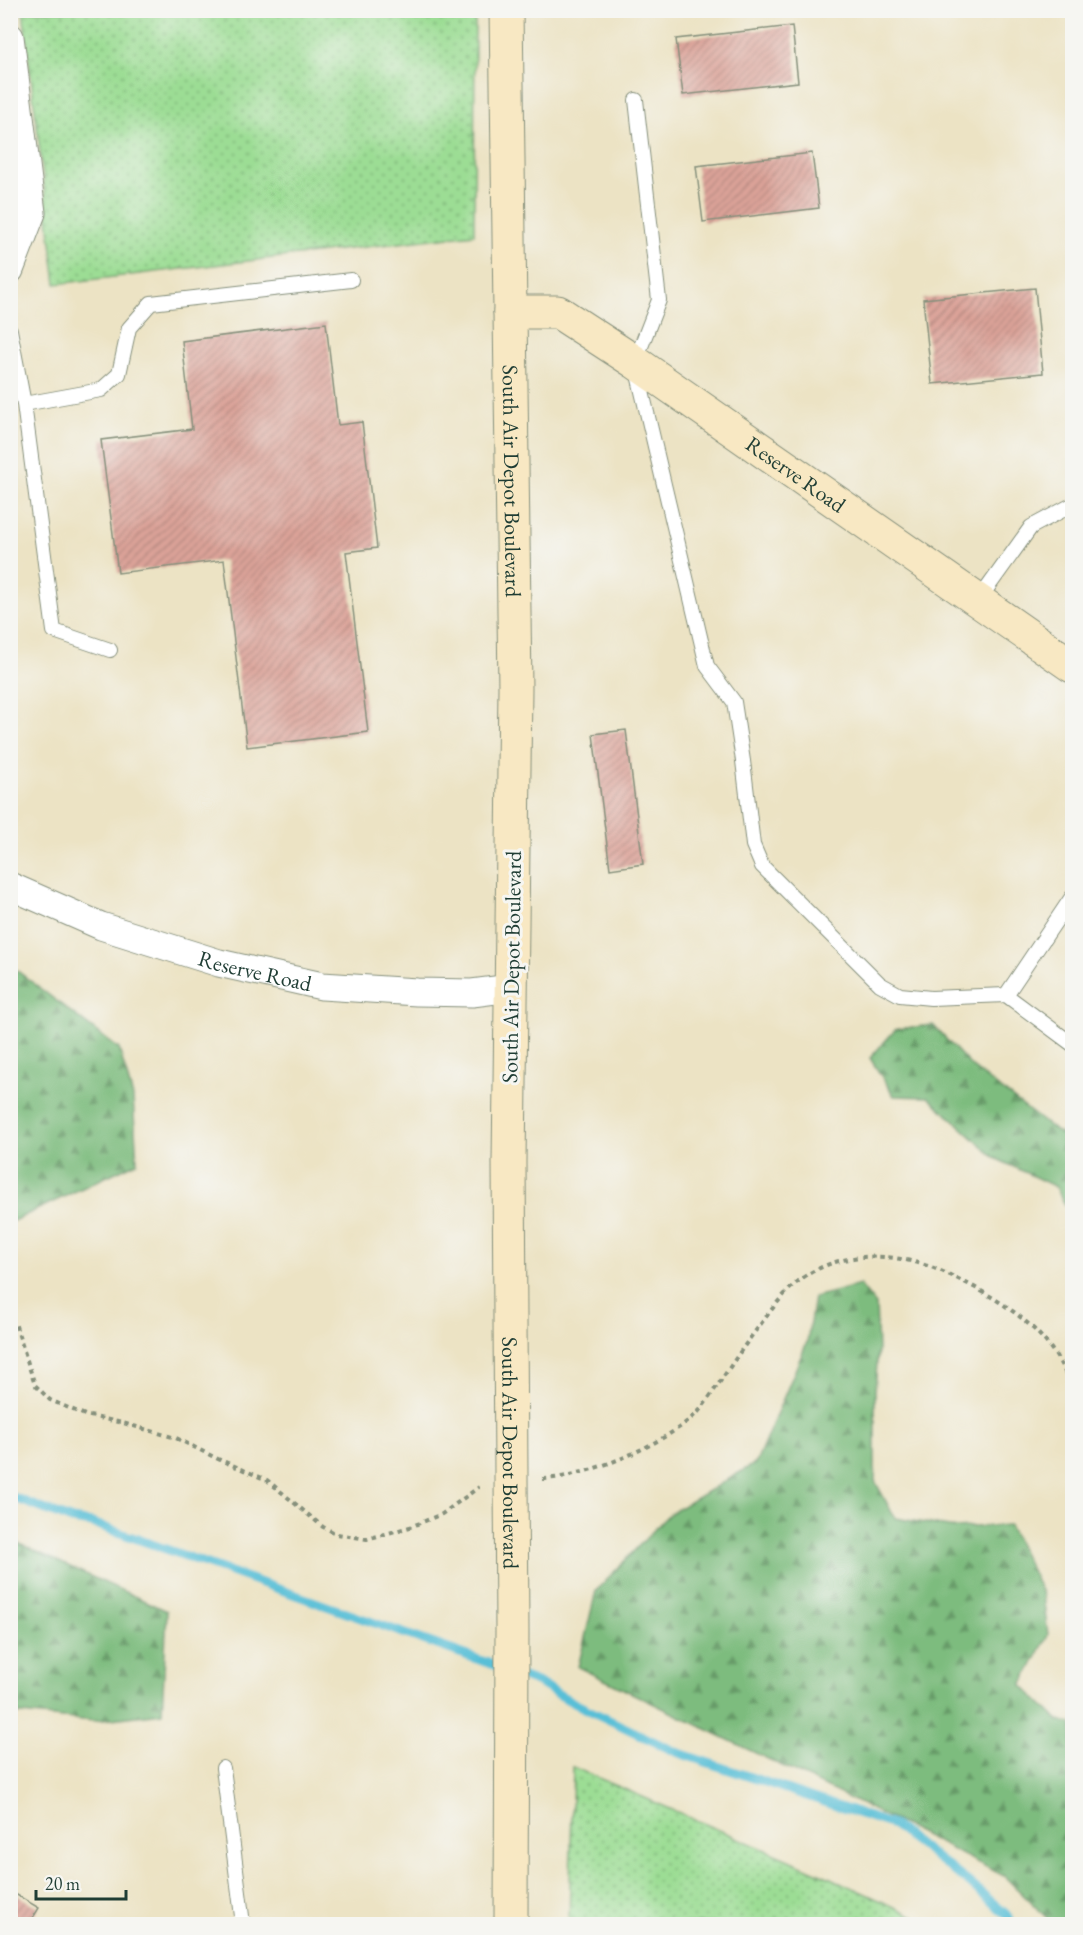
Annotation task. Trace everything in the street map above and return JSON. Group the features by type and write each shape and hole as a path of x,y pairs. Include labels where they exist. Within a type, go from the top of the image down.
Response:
{"street":[{"name":"South Air Depot Boulevard","path":"506,10 514,688 509,1174 511,1924"},
{"path":"10,37 32,213 10,270"},
{"name":"Reserve Road","path":"510,312 558,312 635,362 1072,666"},
{"name":"Reserve Road","path":"10,886 101,926 219,963 322,986 472,993 511,988"}],"lane":[{"path":"636,100 659,300 635,362 707,666 734,702 753,845 762,866 880,984 900,995 931,998 1006,995 1072,1044"},
{"path":"24,404 101,390 118,374 129,328 151,303 351,280"},
{"path":"10,330 24,404 54,631 110,650"},
{"path":"978,601 1031,527 1072,505"},
{"path":"1006,995 1072,897"},
{"path":"223,1768 243,1924"}],"green space":[{"path":"23,11 475,11 474,234 56,284"},
{"path":"11,966 119,1049 133,1097 137,1162 11,1222"},
{"path":"933,1025 971,1066 1054,1130 1072,1141 1072,1219 1056,1187 995,1158 928,1097 894,1096 870,1058 896,1029"},
{"path":"860,1285 876,1305 878,1349 875,1391 875,1481 895,1518 955,1528 1009,1525 1043,1595 1048,1635 1022,1685 1059,1721 1072,1723 1072,1924 1053,1924 1004,1876 578,1667 596,1591 669,1514 756,1463 807,1342 814,1297"},
{"path":"11,1540 167,1611 162,1713 94,1721 11,1713"},
{"path":"573,1767 840,1882 929,1924 569,1924"}],"building":[{"path":"792,26 798,82 683,95 676,39"},
{"path":"812,153 819,208 703,222 696,166"},
{"path":"1035,288 1043,373 932,384 923,299"},
{"path":"326,323 338,425 362,422 377,548 346,552 368,732 247,747 224,560 118,573 101,440 192,429 182,341"},
{"path":"626,730 643,864 610,869 593,734"},
{"path":"10,1891 39,1908 29,1924 10,1924"}],"waterway":[{"path":"10,1496 72,1520 92,1523 505,1669"},
{"path":"518,1675 539,1683 574,1703 676,1752 893,1825 967,1881 1006,1914 1013,1924"}]}
